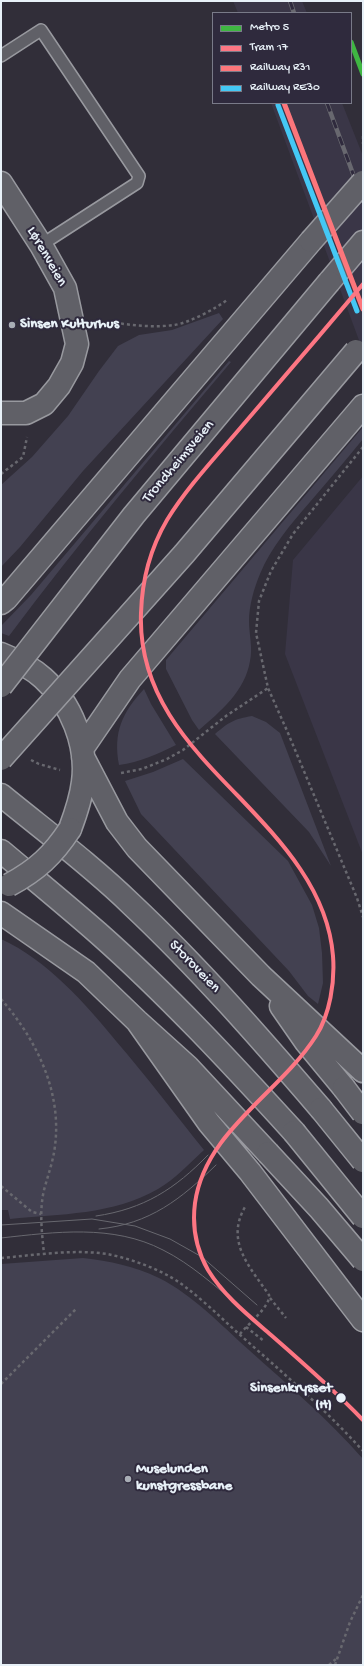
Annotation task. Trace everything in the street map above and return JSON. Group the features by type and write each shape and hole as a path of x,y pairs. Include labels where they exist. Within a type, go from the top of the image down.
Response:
{"main road":[{"name":"Lørenveien","path":"1,182 66,288 77,344 72,363 59,386 44,404 26,413 1,413"},
{"path":"1,603 363,182"},
{"name":"Trondheimsveien","path":"1,686 134,515 363,242"},
{"path":"1,759 184,554 363,343"},
{"path":"5,887 28,875 44,862 70,829 79,805 82,787 83,753 130,678 363,406"},
{"path":"1,654 21,662 43,678 61,698 74,722 83,753 117,822 137,848 261,976 363,1071"},
{"name":"Storoveien","path":"1,795 130,903 191,962 260,1037 321,1108 363,1161"},
{"path":"1,851 99,934 229,1061 294,1132 363,1217"},
{"path":"1,914 86,972 188,1067 319,1208 363,1260"},
{"path":"261,976 306,1042 363,1113"},
{"path":"137,1021 209,1123 254,1178 363,1320"}],"lane":[{"path":"1,56 41,30 139,176 137,183 41,245"}],"path":[{"path":"363,136 363,144"},
{"path":"109,322 139,326 176,325 213,310 231,297"},
{"path":"1,474 23,457 27,434"},
{"path":"363,446 294,534 271,571 260,601 256,633 268,688 357,898 363,917"},
{"path":"121,773 135,771 167,759 183,750 226,716 268,688"},
{"path":"1,999 23,1026 32,1040 45,1068 56,1112 53,1161 44,1191 40,1214 44,1254"},
{"path":"1,1186 32,1212 40,1214"},
{"path":"247,1204 239,1220 239,1244 244,1261 269,1295 269,1298 286,1318"},
{"path":"1,1258 44,1254 106,1254 148,1266 174,1280 207,1305 318,1405 363,1451"},
{"path":"240,1334 267,1305 269,1298"},
{"path":"1,1384 77,1308"},
{"path":"246,1327 264,1341"},
{"path":"335,1665 350,1622 363,1595"},
{"path":"329,1665 338,1657"}],"shaded area":[{"path":"233,1 302,1 307,12 238,12"},
{"path":"271,104 342,104 363,156 363,351"},
{"path":"219,313 223,319 83,471 20,547 1,567 1,485 32,457 68,416 118,346 139,335 172,330"},
{"path":"229,361 231,362 90,532 9,636 1,633 1,626 31,595"},
{"path":"363,427 363,439 289,527 270,554 260,574 252,597 249,621 251,651 250,661 243,682 231,700 199,730 192,720 166,669 166,660"},
{"path":"363,476 363,855 285,654 293,560"},
{"path":"144,689 151,704 176,745 149,757 119,765 117,753 118,733 130,706"},
{"path":"252,716 266,722 280,733 331,866 309,832 215,734 232,722 241,718"},
{"path":"183,759 288,861 312,905 319,928 323,983 318,1004 308,996 289,971 141,814 125,781 153,772"},
{"path":"1,939 34,958 49,970 78,998 139,1068 204,1150 182,1171 158,1189 141,1198 123,1204 86,1212 10,1219 8,1210 1,1210"},
{"name":"Muselunden kunstgressbane","path":"83,1258 112,1262 140,1270 159,1278 183,1293 206,1311 308,1403 363,1459 363,1665 1,1665 1,1264"}],"tram line":[{"name":"17","path":"363,284 182,497 161,531 152,553 145,577 141,613 142,641 148,668 157,692 169,715 201,757 271,832 300,869 322,910 329,932 333,956 332,987 328,1008 316,1036 301,1057 245,1114 228,1134 213,1155 202,1178 194,1212 196,1237 200,1254 214,1279 229,1297 318,1376 363,1420"},
{"path":"96,1216 129,1208 158,1196 183,1178 208,1155"},
{"path":"99,1229 134,1222 164,1208 190,1189 216,1165"},
{"path":"1,1225 92,1219 135,1226 170,1239 202,1257 257,1305"},
{"path":"1,1238 63,1232 104,1233 124,1236 163,1250 183,1262 239,1306"}],"railway":[{"path":"290,1 294,12"},
{"path":"327,104 363,201"}],"metro line":[{"name":"5","path":"352,45 363,74"}],"rail line":[{"name":"R31","path":"284,104 363,309"},
{"name":"RE30","path":"278,105 357,311"}],"place":[{"name":"Sinsen Kulturhus","path":"12,325"},
{"name":"Sinsenkrysset (H)","path":"341,1398"},
{"name":"Muselunden kunstgressbane","path":"128,1479"}]}
